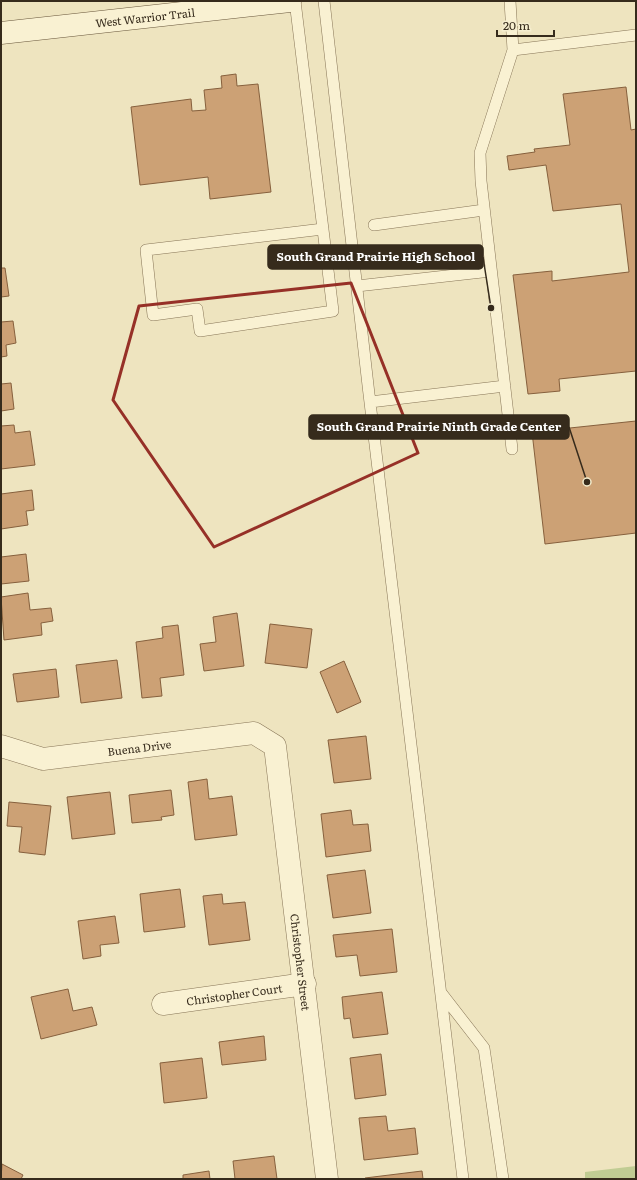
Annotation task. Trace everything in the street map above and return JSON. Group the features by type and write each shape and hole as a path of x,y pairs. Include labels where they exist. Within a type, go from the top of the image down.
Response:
{"street":[{"name":"West Warrior Trail","path":"1,34 290,1"},
{"name":"Buena Drive","path":"1,746 43,759 254,733 275,746"},
{"name":"Christopher Street","path":"275,746 305,984 327,1179"},
{"name":"Christopher Court","path":"163,1004 305,984"}],"lane":[{"path":"295,1 323,229 333,311 200,331 197,309 153,314 146,250 323,229"},
{"path":"324,1 370,402 464,1179"},
{"path":"510,1 513,50 480,153 484,210 512,449"},
{"path":"513,50 636,35"},
{"path":"374,225 484,210"},
{"path":"357,286 491,271"},
{"path":"370,402 505,386"},
{"path":"442,993 484,1048 503,1179"}],"highlighted area":[{"path":"351,283 418,453 214,547 113,400 139,306"}],"green space":[{"path":"636,1166 636,1179 585,1179 585,1172"}],"building":[{"path":"236,74 237,86 258,84 271,192 210,199 208,177 140,185 131,107 191,99 192,111 206,110 204,90 222,88 221,76"},
{"path":"626,87 631,130 636,129 636,371 559,379 560,391 528,394 513,275 552,271 552,281 629,272 621,204 553,211 546,165 509,170 507,156 535,152 534,149 570,145 563,94"},
{"path":"1,268 5,268 9,296 1,297"},
{"path":"13,321 16,343 6,345 7,356 1,357 1,322"},
{"path":"11,383 14,409 1,411 1,384"},
{"path":"636,421 636,533 545,544 532,432"},
{"path":"14,425 15,433 30,431 35,465 1,469 1,426"},
{"path":"32,490 34,510 26,511 28,525 1,529 1,494"},
{"path":"26,554 29,581 1,584 1,557"},
{"path":"28,593 30,610 51,608 53,621 41,623 42,635 4,640 1,597"},
{"path":"237,613 244,666 204,671 200,644 216,642 213,617"},
{"path":"270,624 312,629 307,668 265,663"},
{"path":"178,625 184,675 160,678 162,696 142,698 136,642 163,638 162,627"},
{"path":"117,660 122,698 81,703 76,665"},
{"path":"344,661 361,702 337,713 320,672"},
{"path":"56,669 59,697 17,702 13,674"},
{"path":"366,736 371,779 334,783 328,740"},
{"path":"207,779 209,799 232,796 237,835 195,840 188,782"},
{"path":"171,790 174,815 161,817 162,820 132,823 129,795"},
{"path":"110,792 115,834 72,839 67,797"},
{"path":"9,802 51,806 45,855 19,852 22,827 7,826"},
{"path":"351,810 353,825 368,824 371,851 326,857 321,814"},
{"path":"365,870 371,913 333,918 327,875"},
{"path":"180,889 185,927 144,932 140,894"},
{"path":"222,894 223,904 245,902 250,940 209,945 203,896"},
{"path":"115,916 119,943 100,945 101,956 83,959 78,921"},
{"path":"392,929 397,972 360,976 357,955 336,957 333,935"},
{"path":"68,989 73,1011 92,1007 97,1025 41,1039 31,997"},
{"path":"382,992 388,1034 353,1038 350,1018 344,1019 342,997"},
{"path":"264,1036 266,1060 222,1065 219,1042"},
{"path":"381,1054 386,1095 355,1099 350,1058"},
{"path":"202,1058 207,1098 164,1103 160,1063"},
{"path":"386,1116 388,1131 415,1128 418,1154 364,1160 359,1118"},
{"path":"274,1156 277,1179 235,1179 233,1161"},
{"path":"2,1164 23,1175 21,1179 1,1179"},
{"path":"209,1171 210,1179 183,1179 183,1175"},
{"path":"422,1171 423,1179 365,1179 365,1178"}],"place":[{"name":"South Grand Prairie High School","path":"491,308"},
{"name":"South Grand Prairie Ninth Grade Center","path":"587,482"}]}
